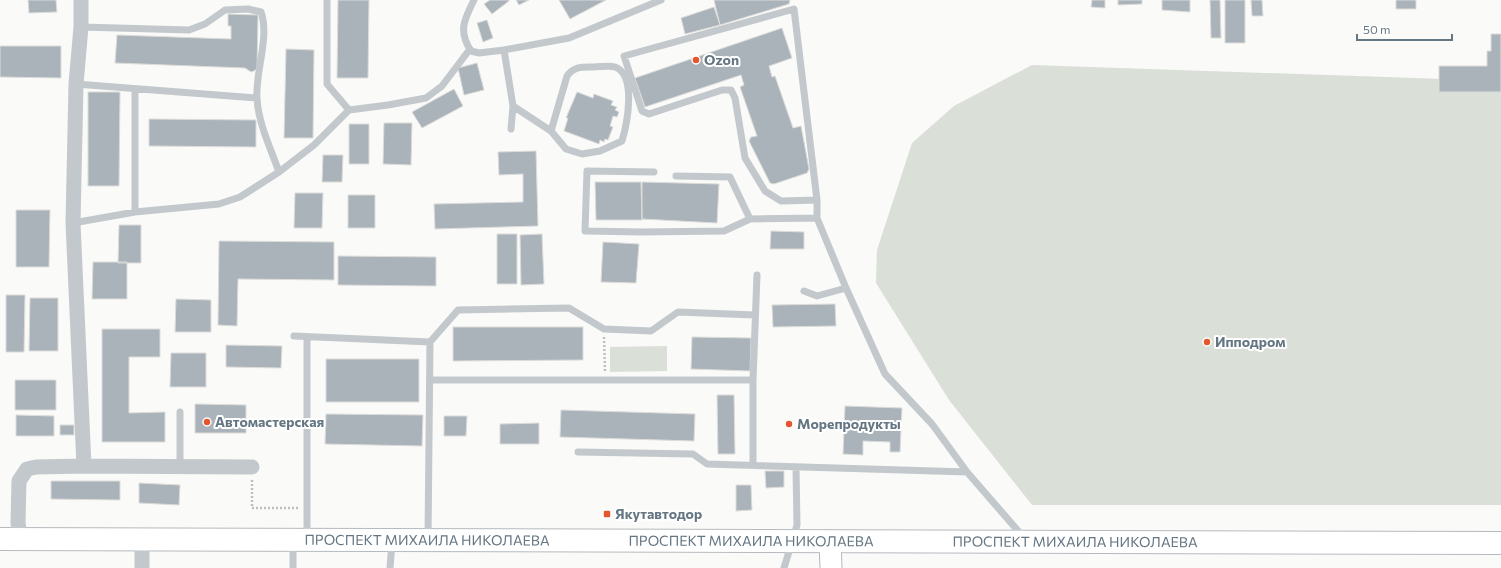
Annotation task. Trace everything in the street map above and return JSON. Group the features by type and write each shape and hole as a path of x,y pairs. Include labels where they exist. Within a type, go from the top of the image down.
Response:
{"main road":[{"name":"ПРОСПЕКТ МИХАИЛА НИКОЛАЕВА","path":"10,539 1501,543"}],"street":[{"path":"81,0 82,27 76,84 73,223 84,466"},
{"path":"10,539 18,522 19,481 27,470 36,467 252,467"},
{"path":"142,540 142,568"},
{"path":"830,541 832,568"}],"lane":[{"path":"327,0 327,84 349,110"},
{"path":"474,0 464,19 464,33 466,43 471,52 479,54 569,38 661,0"},
{"path":"82,27 189,30 205,24 225,10 255,9 261,12 264,19 257,98 262,121 279,172"},
{"path":"817,200 781,201 765,191 745,158 735,98 731,90 722,90 650,114 642,111 624,56 794,9 817,200 817,218 866,335 885,374 932,424 967,472 1019,532 1035,542"},
{"path":"73,223 135,212 219,204 240,197 279,172 314,145 349,110 426,98 442,86 470,49"},
{"path":"504,50 513,106 511,129"},
{"path":"513,106 551,131 566,150 582,154 600,151 622,141 626,125 629,84 624,73 615,67 578,67 571,70 567,76 551,131"},
{"path":"76,84 135,90 257,98"},
{"path":"135,90 135,212"},
{"path":"654,172 587,171 585,231 724,231 750,219 817,218"},
{"path":"676,176 730,177 750,219"},
{"path":"753,465 753,380 756,275"},
{"path":"804,291 817,296 846,288"},
{"path":"428,540 430,342 458,310 569,308 604,329 651,331 678,312 755,315"},
{"path":"294,336 430,342"},
{"path":"293,568 307,508 307,336"},
{"path":"430,380 753,380"},
{"path":"180,412 180,466"},
{"path":"578,452 693,454 707,464 967,472"},
{"path":"784,568 797,525 796,467"},
{"path":"390,568 393,540"}],"path":[{"path":"604,329 605,380"},
{"path":"252,467 252,508 307,508"}],"shaded area":[{"name":"Ипподром","path":"1032,65 1501,81 1501,505 1032,505 949,400 876,283 877,250 912,143 954,106"},
{"path":"667,346 667,371 610,372 610,347"}],"building":[{"path":"28,0 56,0 57,12 29,13"},
{"path":"338,0 369,0 368,78 337,78"},
{"path":"490,0 509,1 492,14 484,4"},
{"path":"516,0 529,0 519,5"},
{"path":"559,0 606,0 570,19"},
{"path":"714,0 790,0 789,4 720,25"},
{"path":"1092,0 1105,0 1105,8 1091,7"},
{"path":"1118,0 1142,0 1142,4 1118,5"},
{"path":"1162,0 1190,0 1190,12 1162,10"},
{"path":"1210,0 1220,0 1221,38 1211,38"},
{"path":"1225,0 1245,0 1245,43 1225,43"},
{"path":"1251,0 1262,0 1263,16 1252,16"},
{"path":"1396,0 1416,0 1416,9 1396,9"},
{"path":"714,7 720,25 685,34 681,18"},
{"path":"228,14 258,15 257,68 254,71 251,72 245,68 115,63 117,35 231,39 231,26 228,26"},
{"path":"487,20 493,38 483,42 477,23"},
{"path":"782,28 792,58 769,66 772,77 775,76 793,128 801,126 809,169 807,173 774,184 770,183 749,141 751,137 757,136 740,87 744,85 741,75 645,107 635,78"},
{"path":"1491,34 1501,34 1501,92 1439,92 1439,66 1487,66 1487,51 1491,51"},
{"path":"0,46 61,46 61,78 0,77"},
{"path":"286,49 314,50 313,138 284,138"},
{"path":"477,63 484,90 464,95 458,68"},
{"path":"454,89 463,106 422,128 412,112"},
{"path":"88,92 120,92 119,186 88,186"},
{"path":"577,92 593,98 594,94 613,101 611,105 617,107 615,110 619,112 617,117 613,116 610,126 613,127 608,140 605,139 604,142 600,140 599,144 564,131 568,118 566,118"},
{"path":"149,119 256,120 256,147 149,146"},
{"path":"384,123 412,123 411,165 383,164"},
{"path":"349,124 369,124 369,164 349,164"},
{"path":"536,151 538,226 435,229 434,204 523,202 523,174 499,175 498,152"},
{"path":"323,155 343,155 342,182 322,182"},
{"path":"595,182 641,182 642,220 596,220"},
{"path":"642,182 719,184 717,223 642,219"},
{"path":"295,193 323,193 322,228 294,228"},
{"path":"348,195 375,195 375,228 348,228"},
{"path":"16,210 50,210 49,267 16,267"},
{"path":"119,225 141,225 141,263 118,263"},
{"path":"771,231 804,232 804,249 770,249"},
{"path":"497,234 517,234 517,284 497,284"},
{"path":"542,234 544,284 521,285 520,235"},
{"path":"219,241 334,242 334,280 238,279 237,326 218,325"},
{"path":"603,242 639,244 636,283 601,282"},
{"path":"338,256 436,257 436,286 338,285"},
{"path":"93,262 127,262 127,299 92,299"},
{"path":"6,295 25,295 24,352 6,352"},
{"path":"30,298 58,298 58,351 29,351"},
{"path":"176,299 211,300 211,332 175,332"},
{"path":"835,304 836,326 773,327 772,305"},
{"path":"453,327 583,327 583,360 453,361"},
{"path":"102,329 160,329 160,357 129,357 129,413 165,412 165,442 102,442"},
{"path":"692,337 751,338 750,371 691,369"},
{"path":"226,345 282,346 281,368 226,367"},
{"path":"171,353 206,353 206,387 170,387"},
{"path":"326,359 419,359 419,402 326,402"},
{"path":"15,380 56,380 56,410 15,410"},
{"path":"717,395 734,395 735,454 718,454"},
{"path":"195,404 246,405 246,433 195,433"},
{"path":"845,406 902,408 900,452 890,452 890,442 863,441 863,455 843,454"},
{"path":"561,410 695,414 694,441 560,437"},
{"path":"326,414 423,415 422,446 325,444"},
{"path":"16,415 54,416 54,436 16,436"},
{"path":"444,416 467,416 466,436 444,436"},
{"path":"539,423 539,444 500,444 500,424"},
{"path":"60,425 74,425 74,435 60,435"},
{"path":"765,471 784,471 784,487 766,488"},
{"path":"51,481 120,481 120,500 51,499"},
{"path":"139,483 180,485 179,505 139,503"},
{"path":"736,485 751,485 752,510 736,511"}],"place":[{"name":"Ozon","path":"696,60"},
{"name":"Ипподром","path":"1207,342"},
{"name":"Автомастерская","path":"207,422"},
{"name":"Морепродукты","path":"789,424"},
{"name":"Якутавтодор","path":"607,514"}]}
